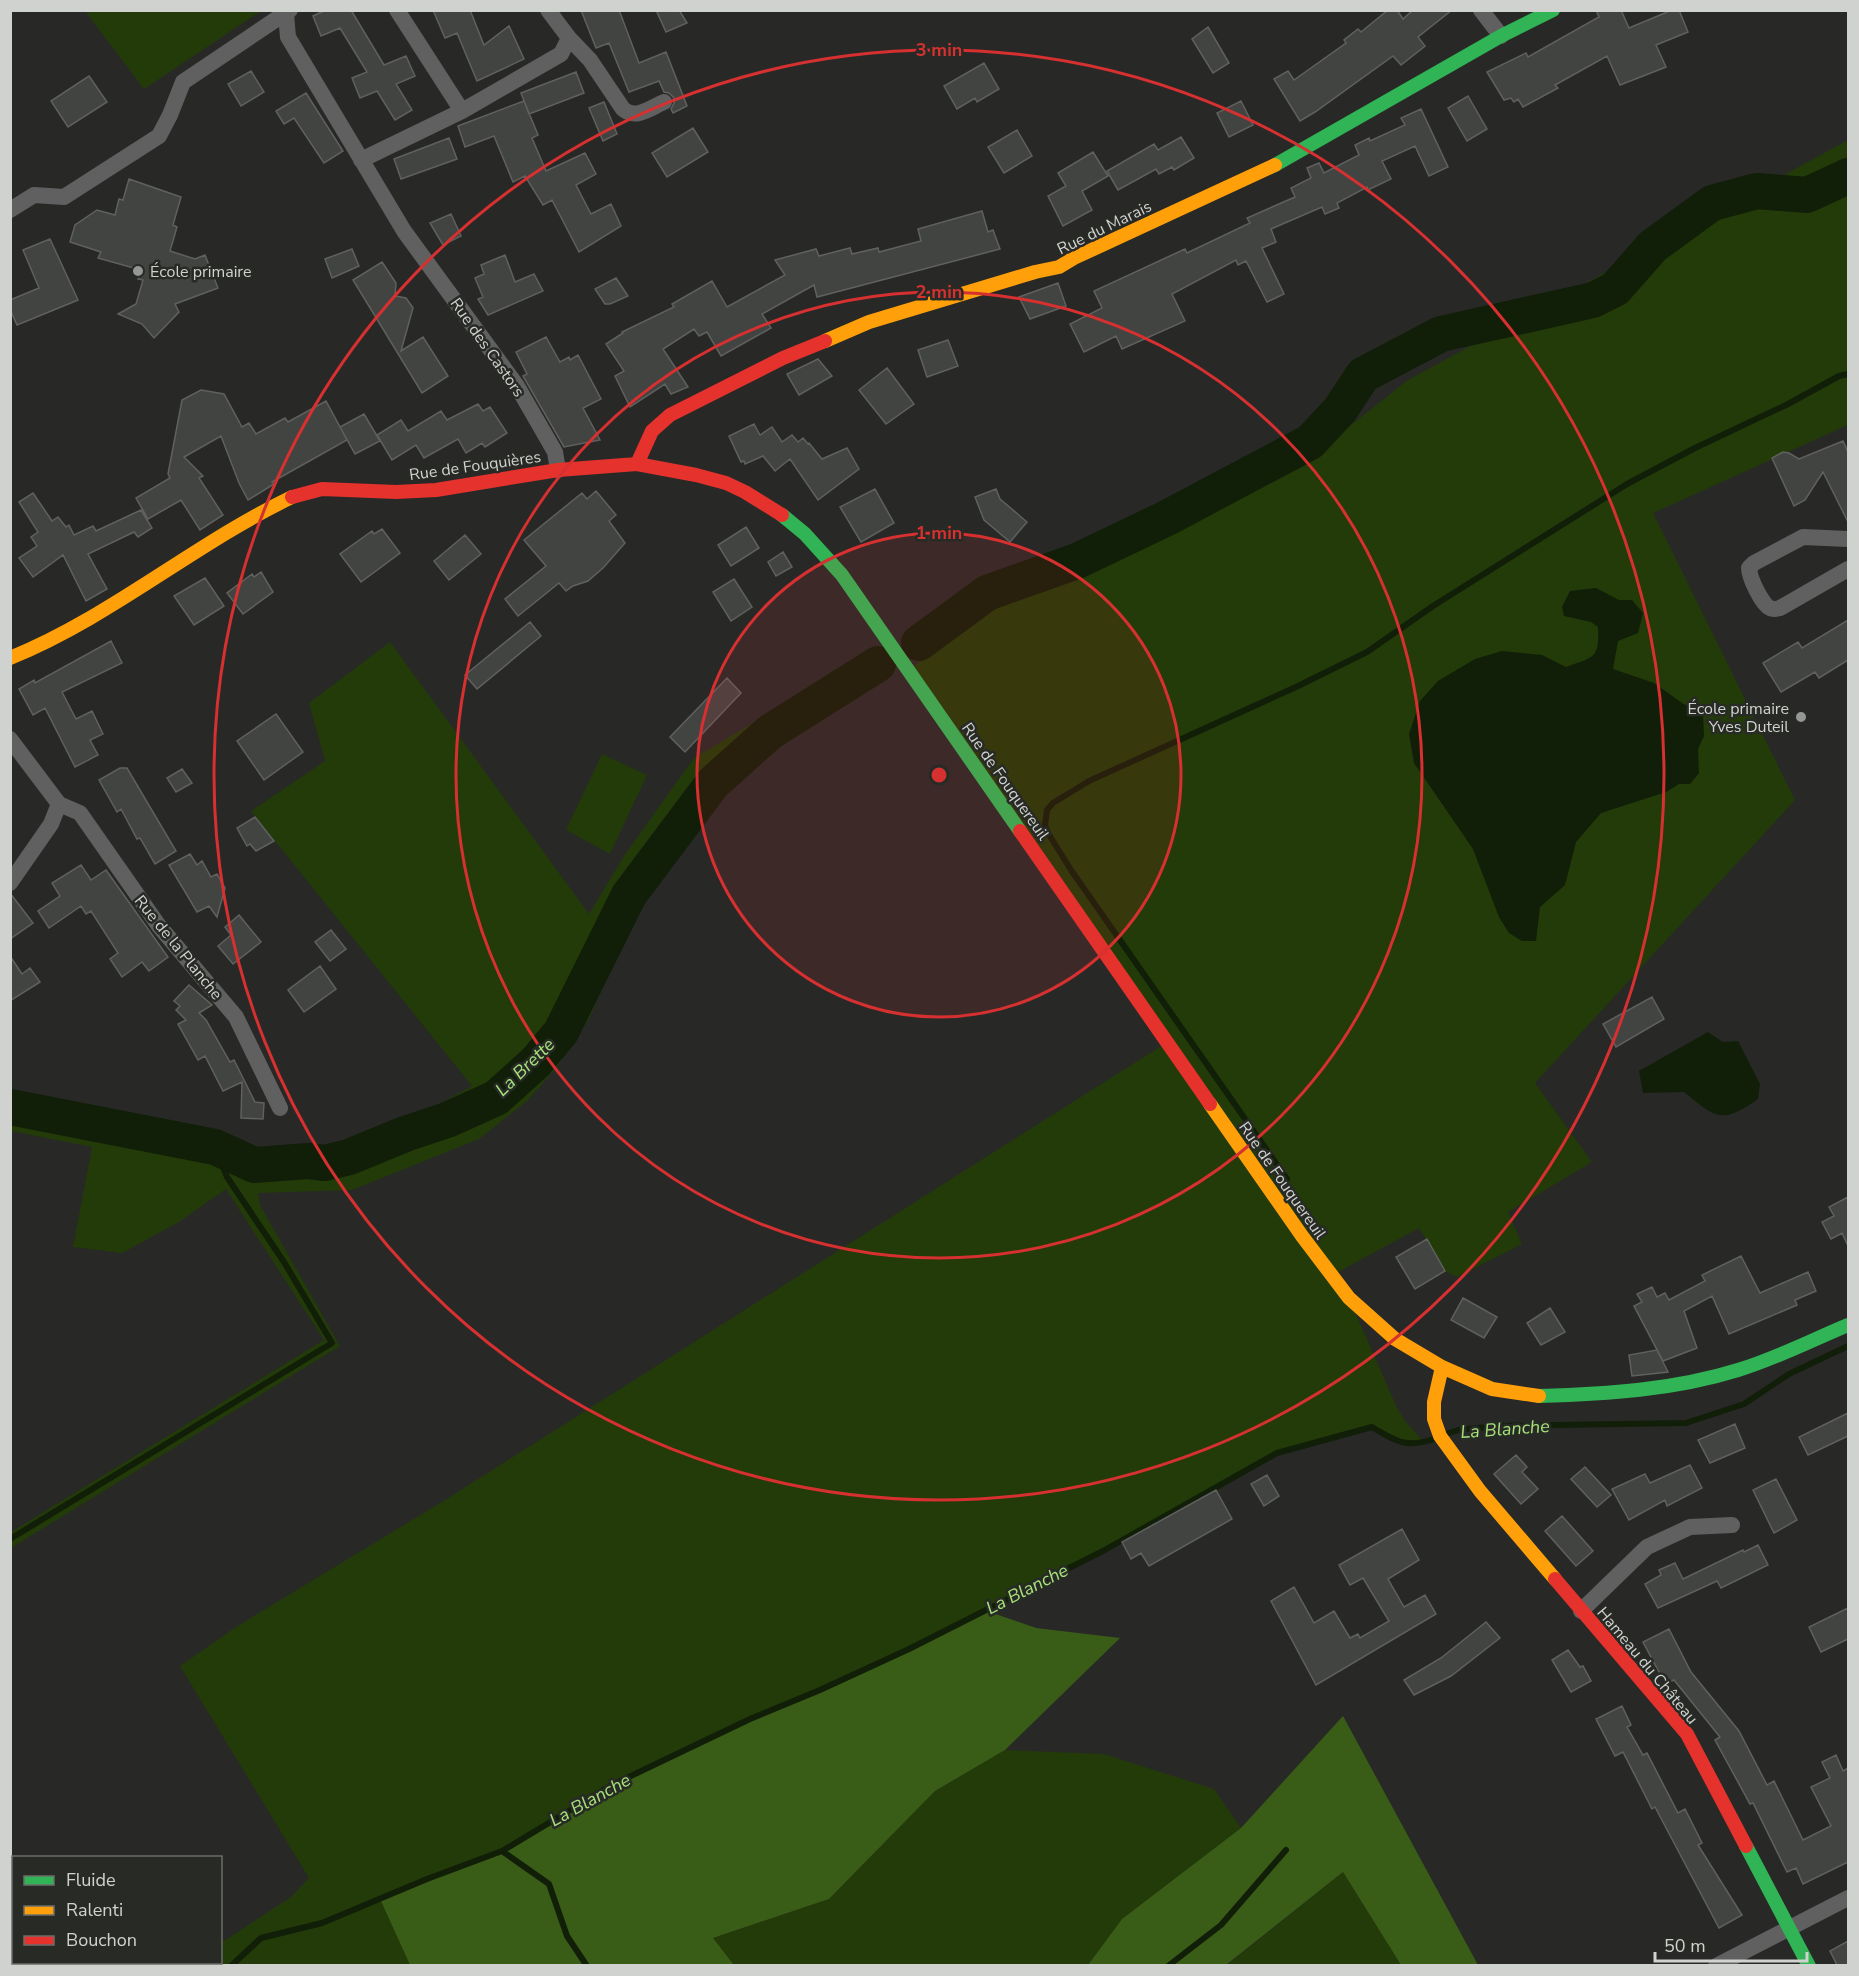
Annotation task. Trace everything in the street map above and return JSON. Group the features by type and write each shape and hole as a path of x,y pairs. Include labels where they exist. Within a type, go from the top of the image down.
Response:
{"street":[{"path":"398,10 462,111"},
{"path":"548,10 569,38 590,60 628,113 636,114 664,102"},
{"path":"1481,10 1501,36"},
{"name":"Rue du Marais","path":"637,464 652,431 670,415 783,358 869,322 1035,272 1059,267 1280,163 1501,36 1553,10"},
{"path":"10,210 34,195 64,197 159,136 183,82 288,12"},
{"name":"Rue des Castors","path":"288,12 288,37 405,231 516,386 555,452 558,470"},
{"path":"361,160 462,111 561,54 569,38"},
{"name":"Rue de Fouquières","path":"10,658 42,645 262,511 295,495 322,489 396,492 436,490 558,470 637,464 726,483 774,509 805,534 842,575 885,637"},
{"path":"1848,539 1803,537 1754,563 1749,568 1749,576 1766,606 1772,609 1780,608 1848,569"},
{"name":"Rue de Fouquereuil","path":"885,637 1330,1276 1348,1298 1395,1339 1442,1367 1492,1389 1533,1396 1602,1394 1680,1385 1739,1370 1848,1325"},
{"path":"10,739 59,804 51,824 10,883"},
{"name":"Rue de la Planche","path":"59,804 80,813 159,926 236,1017 280,1108"},
{"name":"Hameau du Château","path":"1442,1367 1433,1393 1437,1429 1446,1446 1480,1491 1687,1734 1809,1965"},
{"path":"1581,1611 1647,1547 1690,1527 1731,1526"},
{"path":"1716,1965 1848,1898"}],"green space":[{"path":"85,11 261,11 144,89"},
{"path":"1848,140 1848,425 1653,513 1795,800 1535,1083 1592,1162 1508,1212 1522,1244 1457,1277 1445,1271 1419,1228 1331,1276 1349,1298 1397,1408 1424,1442 1399,1442 1372,1427 1277,1453 1113,1547 909,1649 750,1719 612,1785 502,1851 380,1899 410,1965 185,1965 222,1964 222,1942 291,1897 309,1878 180,1666 236,1627 445,1500 1166,1043 908,670 1010,599 1184,529 1322,448 1408,380"},
{"path":"390,642 589,914 624,856 694,758 869,654 884,679 793,736 726,785 645,897 625,936 589,1019 556,1068 527,1101 479,1139 352,1190 258,1193 260,1205 340,1346 11,1548 11,1532 324,1340 226,1189 179,1222 122,1253 73,1247 92,1147 11,1131 11,1090 39,1104 179,1132 242,1149 298,1153 345,1142 423,1113 472,1086 251,811 325,761 309,703"},
{"path":"602,754 647,775 610,854 566,830"},
{"path":"984,1610 1036,1628 1120,1638 1005,1750 935,1791 829,1899 713,1938 734,1965 410,1965 380,1899 502,1851 612,1785 750,1719 909,1649"},
{"path":"1343,1716 1478,1965 1401,1965 1343,1872 1226,1965 1088,1965 1122,1919 1241,1828"},
{"path":"1005,1750 1104,1754 1214,1789 1241,1828 1122,1919 1088,1965 734,1965 713,1938 829,1899 935,1791"},
{"path":"1343,1872 1401,1965 1226,1966"}],"shaded area":[{"path":"1596,588 1619,600 1632,600 1643,613 1638,633 1618,641 1613,669 1654,683 1682,703 1703,714 1704,736 1698,749 1699,773 1690,784 1679,784 1666,792 1601,813 1576,842 1565,885 1540,907 1536,941 1522,941 1509,933 1499,917 1473,849 1414,763 1409,734 1420,701 1438,681 1475,659 1502,651 1542,655 1566,667 1593,655 1598,645 1598,627 1591,622 1564,616 1562,607 1570,591"},
{"path":"1708,1032 1723,1042 1738,1041 1760,1084 1758,1099 1736,1112 1720,1115 1704,1108 1684,1092 1643,1093 1639,1071"}],"building":[{"path":"326,10 351,10 384,65 406,56 415,76 396,84 412,110 395,120 377,91 360,98 352,78 367,72 340,28 321,36 313,16"},
{"path":"433,10 470,10 484,45 509,26 524,59 477,81 457,33 445,38"},
{"path":"581,10 619,10 639,63 666,52 687,106 673,113 671,109 674,98 664,92 659,81 629,92 609,43 596,48"},
{"path":"656,10 679,10 687,23 666,32"},
{"path":"1388,10 1397,10 1403,19 1413,10 1452,10 1418,37 1425,46 1401,65 1393,56 1300,121 1274,79 1288,71 1294,80 1346,43 1344,40 1358,29 1361,32"},
{"path":"1596,10 1621,10 1629,28 1672,10 1679,10 1688,32 1656,45 1666,67 1620,85 1607,56 1555,85 1558,88 1523,107 1518,99 1514,102 1511,98 1504,100 1487,72 1526,53 1528,57 1599,17"},
{"path":"1208,27 1229,63 1213,73 1192,39"},
{"path":"984,63 999,89 977,102 975,98 957,109 944,86"},
{"path":"251,71 264,92 241,106 228,84"},
{"path":"576,72 584,93 529,114 521,93"},
{"path":"89,76 107,102 68,127 51,101"},
{"path":"306,93 343,151 324,163 294,118 284,124 276,111"},
{"path":"1468,96 1487,129 1467,141 1448,108"},
{"path":"524,101 538,135 532,138 546,171 585,153 596,174 576,185 591,214 611,204 621,226 579,252 552,200 543,205 525,176 513,182 494,136 465,147 458,126"},
{"path":"1241,101 1253,125 1229,137 1217,113"},
{"path":"604,102 617,134 603,141 589,108"},
{"path":"1421,109 1448,167 1429,176 1415,146 1382,161 1391,179 1368,190 1367,187 1337,203 1339,208 1325,214 1322,207 1271,229 1276,242 1262,248 1284,294 1267,302 1246,261 1238,265 1236,260 1172,294 1185,321 1122,349 1116,336 1084,352 1070,324 1102,308 1094,291 1185,249 1187,253 1250,223 1247,218 1295,197 1291,188 1311,178 1307,168 1319,163 1324,173 1359,155 1355,145 1369,138 1370,141 1405,125 1401,118"},
{"path":"693,128 708,152 667,177 652,153"},
{"path":"1017,130 1032,156 1004,173 988,147"},
{"path":"1181,137 1194,158 1174,170 1172,167 1159,174 1156,169 1118,190 1107,171 1154,144 1158,150"},
{"path":"449,138 457,159 401,179 394,159"},
{"path":"1093,152 1108,176 1082,191 1092,210 1063,226 1048,196 1066,186 1058,173"},
{"path":"129,179 181,197 173,225 177,227 170,251 195,259 205,255 218,288 175,304 179,312 154,338 142,324 118,314 136,304 143,280 138,279 141,270 98,258 101,252 70,242 75,225 97,210 115,215 119,199 123,200"},
{"path":"982,211 988,232 993,230 1000,249 817,297 814,285 762,314 771,328 721,356 707,332 699,336 694,329 663,349 688,387 671,394 665,384 630,407 615,376 624,371 606,344 622,332 674,307 672,304 712,281 727,307 785,275 775,260 816,249 819,256 850,248 852,254 878,248 879,252 921,241 918,229"},
{"path":"451,214 461,236 443,245 430,223"},
{"path":"50,239 78,300 17,325 10,309 10,300 39,288 23,250"},
{"path":"352,249 359,266 332,278 325,259"},
{"path":"505,255 515,282 534,274 543,291 488,315 478,299 483,297 475,278 484,274 481,265"},
{"path":"382,262 396,283 395,296 406,298 413,308 401,351 423,337 448,376 422,393 353,280"},
{"path":"616,278 628,296 605,304 595,289"},
{"path":"1058,283 1066,306 1030,319 1019,297"},
{"path":"546,337 560,362 578,355 601,399 583,408 600,440 564,447 523,376 527,374 516,352"},
{"path":"948,340 958,366 927,377 918,350"},
{"path":"818,359 832,376 799,395 787,374"},
{"path":"887,368 914,404 886,424 859,390"},
{"path":"201,390 224,394 242,427 249,423 256,434 285,418 288,422 326,401 347,440 272,482 274,484 248,500 221,436 184,457 203,476 199,478 223,515 200,530 181,500 148,519 136,498 170,478 168,474 182,400"},
{"path":"478,404 483,411 490,407 507,433 485,447 482,443 466,453 458,439 424,458 416,445 392,460 377,435 401,420 408,431 441,411 447,420"},
{"path":"364,414 380,441 355,454 340,427"},
{"path":"754,424 760,435 772,427 782,442 792,435 798,442 803,438 822,459 847,448 859,469 818,500 790,459 775,471 763,456 745,464 744,461 741,462 729,436"},
{"path":"1843,441 1848,452 1848,522 1823,472 1805,500 1794,506 1772,458 1783,452 1799,459"},
{"path":"875,489 894,523 861,542 840,507"},
{"path":"996,489 1000,499 1027,522 1010,542 984,520 975,497"},
{"path":"596,491 616,515 609,521 625,543 588,581 566,591 559,583 518,616 505,599 546,566 524,540 582,493 587,499"},
{"path":"33,493 52,521 58,517 66,527 69,525 74,535 93,526 96,531 141,510 152,528 138,537 134,532 88,554 107,589 86,601 63,555 33,577 19,558 37,546 31,537 38,532 19,502"},
{"path":"746,527 759,548 731,566 718,545"},
{"path":"382,529 400,553 361,582 340,554 372,531 374,534"},
{"path":"465,535 481,554 449,580 434,561"},
{"path":"783,552 792,567 776,576 768,562"},
{"path":"261,572 273,592 243,614 227,593 252,574 254,577"},
{"path":"205,578 224,606 194,625 174,596"},
{"path":"734,579 752,607 731,621 713,592"},
{"path":"1848,620 1848,660 1819,678 1815,672 1781,692 1763,663 1798,642 1802,648"},
{"path":"530,622 541,636 477,689 465,675"},
{"path":"111,641 122,663 62,692 76,719 92,711 103,734 90,740 98,755 75,767 45,708 33,715 19,689 34,680 35,683"},
{"path":"727,678 741,693 685,752 670,737"},
{"path":"276,714 303,752 264,780 237,741"},
{"path":"120,768 127,768 176,851 155,864 140,838 137,839 121,809 117,812 99,780"},
{"path":"182,769 192,783 176,792 167,778"},
{"path":"255,817 274,841 256,851 250,844 247,846 237,828"},
{"path":"190,854 197,865 202,861 211,877 217,874 225,888 217,917 209,906 197,912 169,865"},
{"path":"81,865 91,880 106,870 168,957 149,971 142,962 122,977 110,959 118,953 91,911 86,914 81,906 49,928 38,911 60,896 52,883"},
{"path":"10,893 33,923 10,939"},
{"path":"239,915 261,942 233,964 218,946 231,935 225,927"},
{"path":"331,930 346,949 330,961 315,942"},
{"path":"10,956 22,974 30,968 40,982 10,1001"},
{"path":"320,966 336,989 304,1012 288,990"},
{"path":"189,985 212,1005 199,1013 206,1020 230,1062 234,1060 255,1102 264,1103 263,1119 241,1118 242,1082 223,1091 205,1056 198,1060 178,1024 186,1020 176,1010 180,1006 174,1001"},
{"path":"1652,997 1664,1019 1616,1047 1603,1024"},
{"path":"1848,1197 1848,1246 1842,1233 1831,1239 1822,1222 1834,1216 1829,1207"},
{"path":"1427,1239 1445,1271 1415,1289 1396,1257"},
{"path":"1741,1256 1760,1293 1808,1272 1816,1291 1795,1300 1797,1305 1729,1334 1712,1296 1684,1311 1697,1348 1663,1361 1634,1306 1642,1302 1637,1294 1652,1287 1657,1297 1665,1293 1669,1300 1705,1281 1702,1275"},
{"path":"1463,1298 1497,1317 1484,1338 1451,1320"},
{"path":"1550,1308 1565,1332 1541,1345 1527,1323"},
{"path":"1657,1350 1668,1372 1632,1376 1629,1355"},
{"path":"1848,1413 1848,1436 1808,1455 1799,1437"},
{"path":"1735,1424 1745,1448 1710,1463 1698,1440"},
{"path":"1516,1455 1527,1467 1522,1472 1538,1489 1521,1504 1494,1474"},
{"path":"1690,1465 1702,1488 1667,1506 1665,1500 1629,1520 1612,1489 1645,1474 1650,1483"},
{"path":"1585,1467 1611,1495 1597,1507 1571,1479"},
{"path":"1267,1475 1279,1496 1264,1506 1251,1484"},
{"path":"1776,1479 1797,1520 1774,1533 1753,1490"},
{"path":"1216,1490 1232,1519 1149,1566 1141,1553 1131,1559 1122,1542"},
{"path":"1562,1516 1593,1551 1576,1566 1545,1531"},
{"path":"1402,1529 1419,1560 1388,1579 1404,1607 1425,1595 1436,1614 1316,1685 1271,1601 1294,1587 1314,1623 1334,1611 1350,1638 1358,1634 1360,1638 1389,1621 1363,1578 1350,1585 1339,1565"},
{"path":"1758,1545 1768,1565 1721,1588 1717,1581 1658,1608 1645,1584 1661,1575 1659,1570 1675,1563 1683,1579"},
{"path":"1848,1608 1848,1639 1821,1652 1809,1627"},
{"path":"1486,1622 1500,1638 1451,1676 1414,1695 1404,1680 1441,1658"},
{"path":"1669,1629 1691,1672 1739,1731 1767,1785 1774,1781 1803,1840 1831,1826 1811,1787 1830,1778 1822,1762 1836,1755 1843,1771 1848,1768 1848,1862 1803,1884 1796,1868 1787,1872 1753,1803 1750,1804 1715,1740 1720,1737 1674,1680 1667,1683 1643,1642"},
{"path":"1568,1650 1580,1667 1583,1666 1591,1681 1571,1692 1552,1660"},
{"path":"1622,1706 1631,1725 1627,1727 1643,1755 1647,1753 1678,1813 1685,1809 1702,1843 1698,1845 1742,1915 1719,1928 1655,1807 1652,1809 1623,1752 1615,1756 1596,1719"},
{"path":"1848,1941 1848,1965 1837,1965 1830,1951"}],"waterway":[{"path":"919,643 987,593 1077,561 1167,518 1310,442 1340,410 1363,375 1441,334 1593,300 1615,289 1653,246 1712,203 1757,191 1807,195 1848,176"},
{"path":"1287,1179 1071,870 1048,833 1045,825 1047,810 1053,803 1089,781 1296,687 1367,652 1433,606 1627,484 1839,376 1848,374"},
{"name":"La Brette","path":"10,1107 215,1147 254,1165 308,1161 325,1163 349,1157 447,1120 496,1098 536,1062 561,1032 629,895 713,783 770,732 878,664"},
{"path":"10,1539 332,1343 284,1262 227,1177 215,1147"},
{"name":"La Blanche","path":"1446,1434 1458,1430 1499,1426 1686,1423 1744,1404 1789,1374 1848,1346"},
{"name":"La Blanche","path":"231,1966 261,1938 322,1923 427,1879 502,1851 612,1785 750,1719 909,1649 1103,1551 1277,1453 1372,1427 1388,1437 1403,1442 1418,1443 1437,1438"},
{"path":"1168,1966 1221,1925 1286,1850"},
{"path":"502,1851 549,1884 567,1936 587,1966"}],"traffic: fast":[{"path":"1275,165 1501,36 1553,10"},
{"path":"782,515 805,534 842,575 1020,831"},
{"path":"1539,1396 1640,1390 1714,1377 1766,1360 1848,1325"},
{"path":"1746,1846 1809,1966"}],"traffic: slow":[{"path":"825,341 869,322 1035,272 1059,267 1275,165"},
{"path":"10,658 83,622 221,536 292,497"},
{"path":"1210,1104 1302,1236 1349,1298 1395,1339 1442,1367 1492,1389 1539,1396"},
{"path":"1442,1367 1434,1402 1434,1419 1440,1436 1480,1491 1555,1579"}],"traffic: jam":[{"path":"637,464 652,431 670,415 783,358 825,341"},
{"path":"292,497 322,489 396,492 436,490 558,470 637,464 726,483 782,515"},
{"path":"1020,831 1210,1104"},
{"path":"1555,1579 1687,1734 1746,1846"}],"place":[{"name":"École primaire","path":"138,271"},
{"name":"École primaire Yves Duteil","path":"1801,717"}]}
